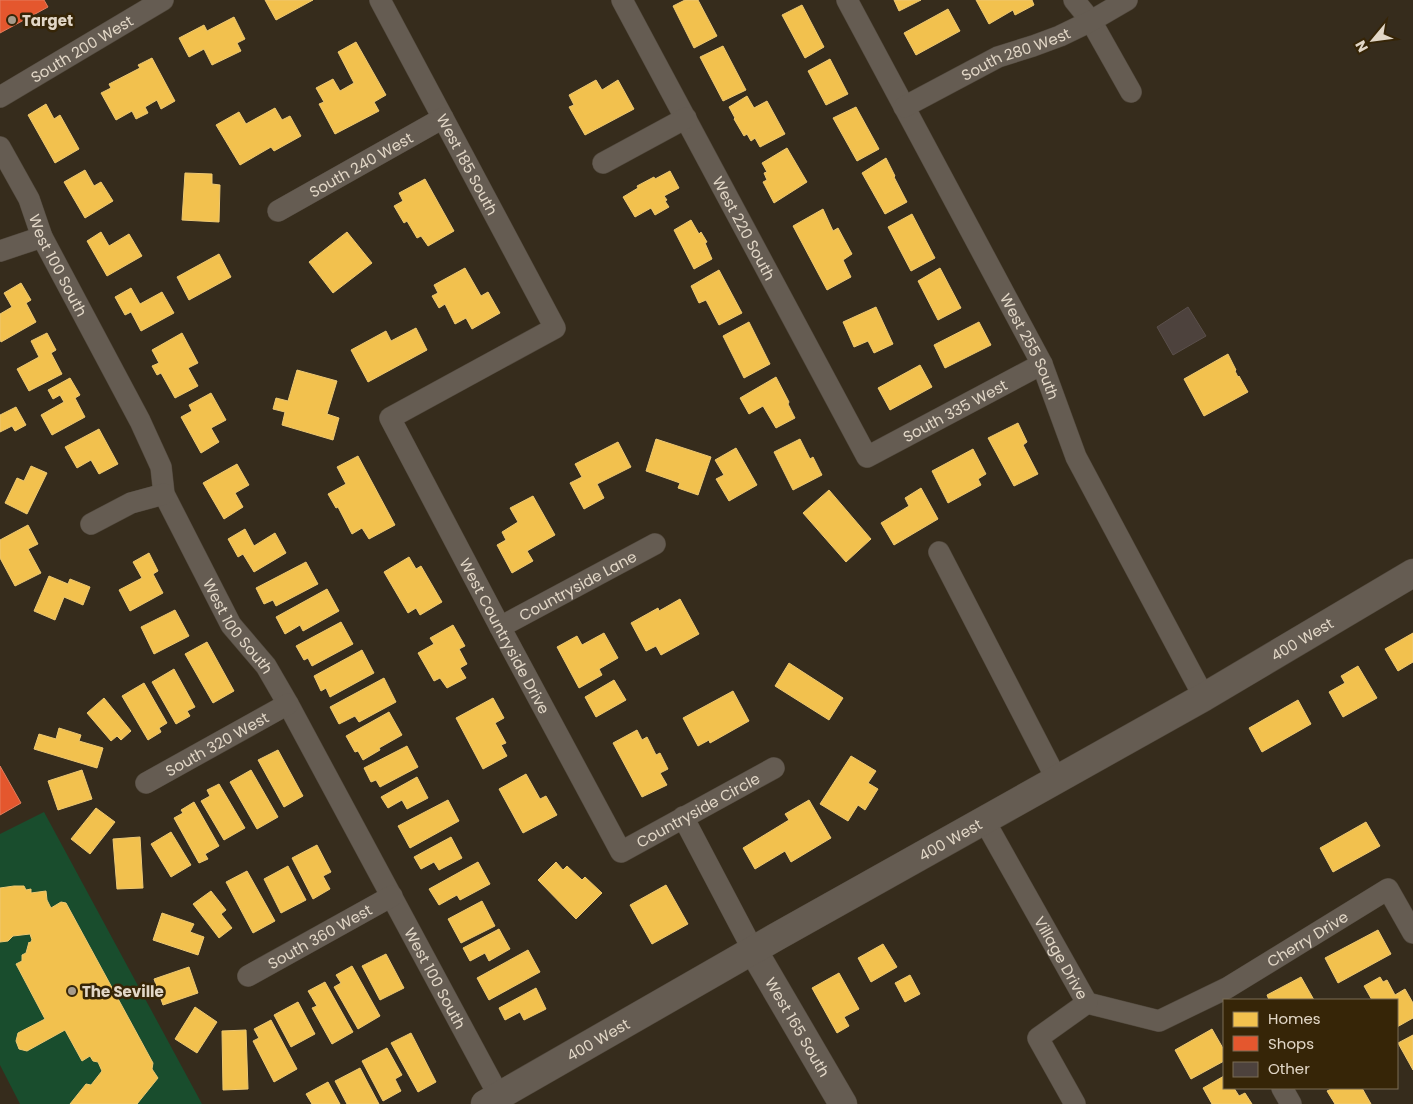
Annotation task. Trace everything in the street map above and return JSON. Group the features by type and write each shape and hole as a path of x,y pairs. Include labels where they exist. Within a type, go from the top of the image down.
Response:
{"main road":[{"name":"400 West","path":"492,1100 753,950 1204,698 1413,573"},
{"name":"West 165 South","path":"753,950 843,1104"}],"street":[{"name":"West 185 South","path":"380,0 555,328 390,418"},
{"name":"West 220 South","path":"622,0 867,457"},
{"name":"West 255 South","path":"847,0 1042,364 1076,458 1204,698"},
{"path":"1074,0 1091,21 1130,92"},
{"name":"South 280 West","path":"904,107 998,57 1051,40 1091,21 1127,0"},
{"name":"South 200 West","path":"0,97 153,2"},
{"name":"South 240 West","path":"278,211 443,118"},
{"path":"603,163 686,118"},
{"name":"West 100 South","path":"0,147 29,199 42,237 140,421 160,467 164,494 231,624 266,666 288,704 392,896 492,1100"},
{"path":"0,250 42,237"},
{"name":"South 335 West","path":"867,457 1042,364"},
{"name":"West Countryside Drive","path":"390,418 500,627 622,852"},
{"path":"91,524 131,503 164,494"},
{"name":"Countryside Lane","path":"500,627 655,544"},
{"path":"940,552 1057,780"},
{"name":"South 320 West","path":"146,783 288,704"},
{"name":"Countryside Circle","path":"622,852 774,768"},
{"path":"683,817 753,950"},
{"name":"Village Drive","path":"984,820 1087,1003 1038,1038 1075,1104"},
{"name":"Cherry Drive","path":"1087,1003 1159,1021 1230,994 1388,889 1413,933"},
{"name":"South 360 West","path":"248,976 392,896"},
{"path":"1283,1089 1291,1104"}],"green space":[{"path":"44,812 202,1104 20,1104 0,1065 0,834"}],"building: Homes":[{"path":"265,0 313,0 276,20"},
{"path":"685,0 698,0 717,36 694,48 673,6"},
{"path":"894,0 921,0 899,11"},
{"path":"976,0 1032,0 1034,5 1015,15 1013,10 989,24"},
{"path":"802,5 824,47 805,58 782,15"},
{"path":"948,9 960,31 916,55 904,33"},
{"path":"234,17 245,39 237,43 241,51 212,65 204,49 189,57 179,38 204,25 207,31"},
{"path":"356,42 386,95 374,102 379,111 335,134 319,104 324,102 316,88 333,79 340,91 354,83 338,52"},
{"path":"723,46 746,90 723,101 700,57"},
{"path":"152,58 175,101 161,109 157,100 145,107 148,113 136,119 132,111 116,120 101,93 111,88 109,84 140,68 138,65"},
{"path":"830,59 848,94 826,105 808,71"},
{"path":"596,80 602,90 618,80 634,109 585,135 569,107 574,105 569,95"},
{"path":"747,96 754,108 767,101 785,134 760,147 755,138 751,141 747,134 744,136 729,107"},
{"path":"46,104 54,119 60,115 79,149 55,163 28,115"},
{"path":"856,107 879,149 857,161 833,118"},
{"path":"275,108 282,120 290,116 301,136 274,151 271,147 240,165 216,125 239,112 246,124"},
{"path":"787,148 807,182 774,203 763,182 767,180 764,173 767,172 762,163"},
{"path":"886,158 907,202 885,214 862,173"},
{"path":"85,170 94,186 101,182 113,201 85,218 64,182"},
{"path":"670,171 679,188 664,196 669,207 655,215 651,208 635,217 623,197 638,188 637,186"},
{"path":"185,173 212,174 212,184 220,185 219,222 182,220"},
{"path":"425,179 454,231 428,246 421,236 417,238 407,221 404,223 394,206 403,201 399,193"},
{"path":"823,209 833,231 838,228 852,254 843,260 851,277 827,290 793,226"},
{"path":"912,214 935,258 911,271 888,227"},
{"path":"691,220 699,234 701,232 707,242 705,243 712,259 694,269 674,230"},
{"path":"101,232 109,246 129,234 142,256 107,276 87,241"},
{"path":"347,232 372,263 333,293 309,262"},
{"path":"219,254 231,277 189,300 177,277"},
{"path":"465,268 481,296 488,292 500,313 472,329 466,318 455,324 445,304 439,308 432,296 438,293 434,285"},
{"path":"940,268 961,308 938,320 918,281"},
{"path":"719,270 742,313 719,325 706,300 699,303 691,286"},
{"path":"21,283 31,300 26,303 36,322 1,342 0,314 12,307 4,293"},
{"path":"131,288 140,304 162,292 174,313 141,331 131,312 125,315 115,297"},
{"path":"876,307 893,344 874,353 868,341 854,347 843,322"},
{"path":"749,322 770,364 744,378 723,336"},
{"path":"979,322 991,345 945,368 934,345"},
{"path":"416,328 427,350 368,382 351,350 386,331 391,341"},
{"path":"47,333 56,350 51,353 62,374 29,391 17,369 39,357 31,341"},
{"path":"182,333 198,363 188,368 198,386 175,398 161,373 157,375 152,366 159,363 152,350"},
{"path":"1228,354 1238,377 1248,392 1204,416 1184,379"},
{"path":"920,365 932,387 890,410 878,388"},
{"path":"297,370 337,381 327,414 339,418 333,440 282,425 285,412 273,409 276,398 288,401"},
{"path":"776,377 795,418 776,428 763,406 749,414 740,398"},
{"path":"70,378 80,395 75,398 85,417 52,435 41,415 64,402 60,395 53,399 48,390"},
{"path":"211,393 226,420 211,428 219,442 201,453 181,417 192,411 189,405"},
{"path":"16,407 26,425 15,431 12,426 0,432 0,415"},
{"path":"1018,423 1027,442 1023,445 1038,474 1014,486 988,438"},
{"path":"99,429 118,464 99,474 91,460 77,468 65,447"},
{"path":"656,439 711,457 698,495 678,488 680,483 646,471"},
{"path":"800,439 810,459 813,457 822,475 793,490 774,452"},
{"path":"618,442 631,467 597,484 604,498 584,509 570,483 582,477 575,464"},
{"path":"736,448 757,485 729,501 716,479 724,475 715,460"},
{"path":"973,449 986,474 978,479 981,485 948,503 932,471"},
{"path":"358,456 395,525 369,539 362,528 352,534 338,507 336,508 328,494 346,484 337,467"},
{"path":"237,464 249,485 235,493 243,507 224,519 203,483"},
{"path":"31,466 47,473 27,514 5,503 17,478 24,481"},
{"path":"921,488 938,519 894,545 881,523 909,506 905,498"},
{"path":"829,490 871,539 846,562 803,513"},
{"path":"533,496 555,535 527,551 533,561 512,573 497,545 506,540 502,532 518,522 510,508"},
{"path":"28,525 38,544 28,549 41,573 15,586 0,558 0,540"},
{"path":"245,529 254,546 275,533 286,553 254,572 243,554 238,557 228,539"},
{"path":"149,553 158,571 153,574 163,593 130,611 119,590 142,578 133,562"},
{"path":"409,557 416,569 421,566 442,602 420,615 416,608 408,613 384,572"},
{"path":"306,562 318,584 276,606 273,600 264,604 256,588"},
{"path":"49,576 68,584 70,579 90,587 83,605 64,597 55,620 34,611"},
{"path":"327,589 339,611 303,631 300,625 285,634 276,617"},
{"path":"680,599 699,634 661,655 656,646 646,651 631,623 658,608 659,611"},
{"path":"175,610 189,636 154,654 141,627"},
{"path":"341,622 353,644 312,666 308,658 304,660 296,646"},
{"path":"453,625 465,646 459,649 467,664 460,668 466,678 447,688 440,678 434,681 418,653 434,644 430,638"},
{"path":"604,633 618,658 599,669 602,675 579,688 557,647 577,636 582,645"},
{"path":"1413,633 1413,662 1398,671 1385,649"},
{"path":"207,642 234,691 213,703 185,654"},
{"path":"362,650 374,673 330,697 326,688 321,691 314,676"},
{"path":"789,663 843,698 829,720 775,686"},
{"path":"1358,666 1377,698 1343,717 1329,692 1345,683 1341,676"},
{"path":"174,669 195,707 187,711 190,716 176,724 152,682"},
{"path":"384,678 396,702 359,722 355,716 339,724 330,707"},
{"path":"614,680 626,700 596,717 585,697"},
{"path":"144,683 167,723 159,728 161,732 148,740 122,696"},
{"path":"733,691 749,721 710,743 709,740 698,746 683,718"},
{"path":"104,698 131,731 121,740 117,736 111,741 87,713"},
{"path":"493,698 504,718 495,723 506,743 501,745 507,756 483,769 456,718"},
{"path":"1298,700 1311,724 1262,752 1249,728"},
{"path":"389,712 402,735 363,760 358,751 355,752 346,736"},
{"path":"59,728 81,735 79,741 103,748 97,768 34,749 39,734 56,739"},
{"path":"637,730 642,740 647,737 656,755 660,753 668,769 660,773 667,785 642,797 613,743"},
{"path":"407,746 418,767 380,787 376,780 371,782 364,768"},
{"path":"278,750 303,796 284,807 258,760"},
{"path":"851,756 876,771 868,783 878,789 865,810 858,805 848,821 820,804"},
{"path":"82,770 92,799 58,810 48,781"},
{"path":"251,770 278,817 257,829 230,782"},
{"path":"526,774 540,799 546,796 557,815 523,833 499,789"},
{"path":"417,777 428,798 407,809 402,800 388,808 381,797"},
{"path":"219,784 245,828 224,840 201,801 210,796 207,790"},
{"path":"448,800 459,821 410,848 398,826"},
{"path":"809,800 831,838 791,862 785,851 755,869 743,848 789,820 785,814"},
{"path":"194,802 219,846 205,854 208,859 199,863 174,818 183,813 181,810"},
{"path":"96,808 115,822 90,854 71,839"},
{"path":"1366,822 1380,846 1333,872 1320,848"},
{"path":"171,832 191,865 171,877 151,844"},
{"path":"140,837 143,888 117,889 113,839"},
{"path":"451,837 462,858 439,870 434,862 421,869 414,857"},
{"path":"317,845 331,872 323,876 330,889 313,899 292,858"},
{"path":"478,862 490,884 460,900 457,895 439,905 429,889"},
{"path":"556,862 563,870 567,866 582,880 585,877 602,893 576,919 538,880"},
{"path":"288,866 306,900 281,913 264,879"},
{"path":"247,871 275,921 253,933 226,882"},
{"path":"666,885 688,924 652,944 630,905"},
{"name":"The Seville","path":"24,886 26,890 31,889 31,893 46,891 47,900 51,908 61,902 66,903 153,1063 152,1069 158,1078 137,1104 70,1104 86,1084 91,1085 102,1071 98,1062 93,1061 90,1056 82,1061 65,1030 27,1051 19,1049 16,1041 18,1033 45,1019 16,964 22,961 22,955 26,953 29,942 32,940 30,934 13,936 8,941 0,942 0,888"},
{"path":"211,891 226,910 221,914 232,928 219,938 193,904"},
{"path":"482,901 495,926 461,943 448,919"},
{"path":"162,913 194,924 190,932 204,937 198,955 153,940"},
{"path":"499,929 510,949 489,961 485,953 470,961 463,948"},
{"path":"1378,930 1391,954 1338,983 1325,958"},
{"path":"883,944 897,967 871,982 858,958"},
{"path":"528,950 540,972 489,1000 477,978"},
{"path":"386,954 404,988 380,1000 362,966"},
{"path":"352,966 380,1016 358,1029 334,987 341,983 336,975"},
{"path":"189,967 198,993 163,1005 154,979"},
{"path":"839,973 859,1009 844,1017 849,1026 837,1033 812,988"},
{"path":"910,975 920,994 905,1002 895,983"},
{"path":"1301,977 1313,999 1269,999 1267,995"},
{"path":"1380,977 1383,982 1387,980 1395,995 1405,989 1413,1003 1413,1018 1398,1026 1398,999 1371,999 1364,986"},
{"path":"325,982 353,1032 332,1044 312,1008 317,1006 308,991"},
{"path":"536,988 546,1009 524,1020 520,1012 505,1020 499,1008"},
{"path":"298,1002 315,1034 291,1047 274,1015"},
{"path":"195,1007 217,1022 197,1053 175,1039"},
{"path":"271,1020 297,1069 274,1082 253,1041 259,1038 254,1029"},
{"path":"1212,1029 1223,1048 1223,1062 1191,1079 1175,1050"},
{"path":"246,1030 248,1089 223,1090 222,1031"},
{"path":"411,1033 436,1082 418,1092 391,1043"},
{"path":"1413,1035 1413,1070 1398,1043"},
{"path":"387,1048 402,1075 395,1079 401,1091 383,1101 362,1061"},
{"path":"360,1068 379,1104 347,1104 335,1081"},
{"path":"1223,1077 1223,1089 1235,1089 1239,1096 1245,1093 1252,1104 1212,1104 1203,1088"},
{"path":"328,1082 340,1104 312,1104 306,1094"},
{"path":"1331,1089 1363,1089 1371,1104 1335,1104 1327,1091"}],"building: Shops":[{"name":"Target","path":"0,0 44,0 48,7 0,33"},
{"path":"0,766 21,803 0,815"}],"building: Other":[{"path":"1188,307 1206,336 1173,355 1157,327"}],"place":[{"name":"Target","path":"12,20"},
{"name":"The Seville","path":"72,991"}]}
